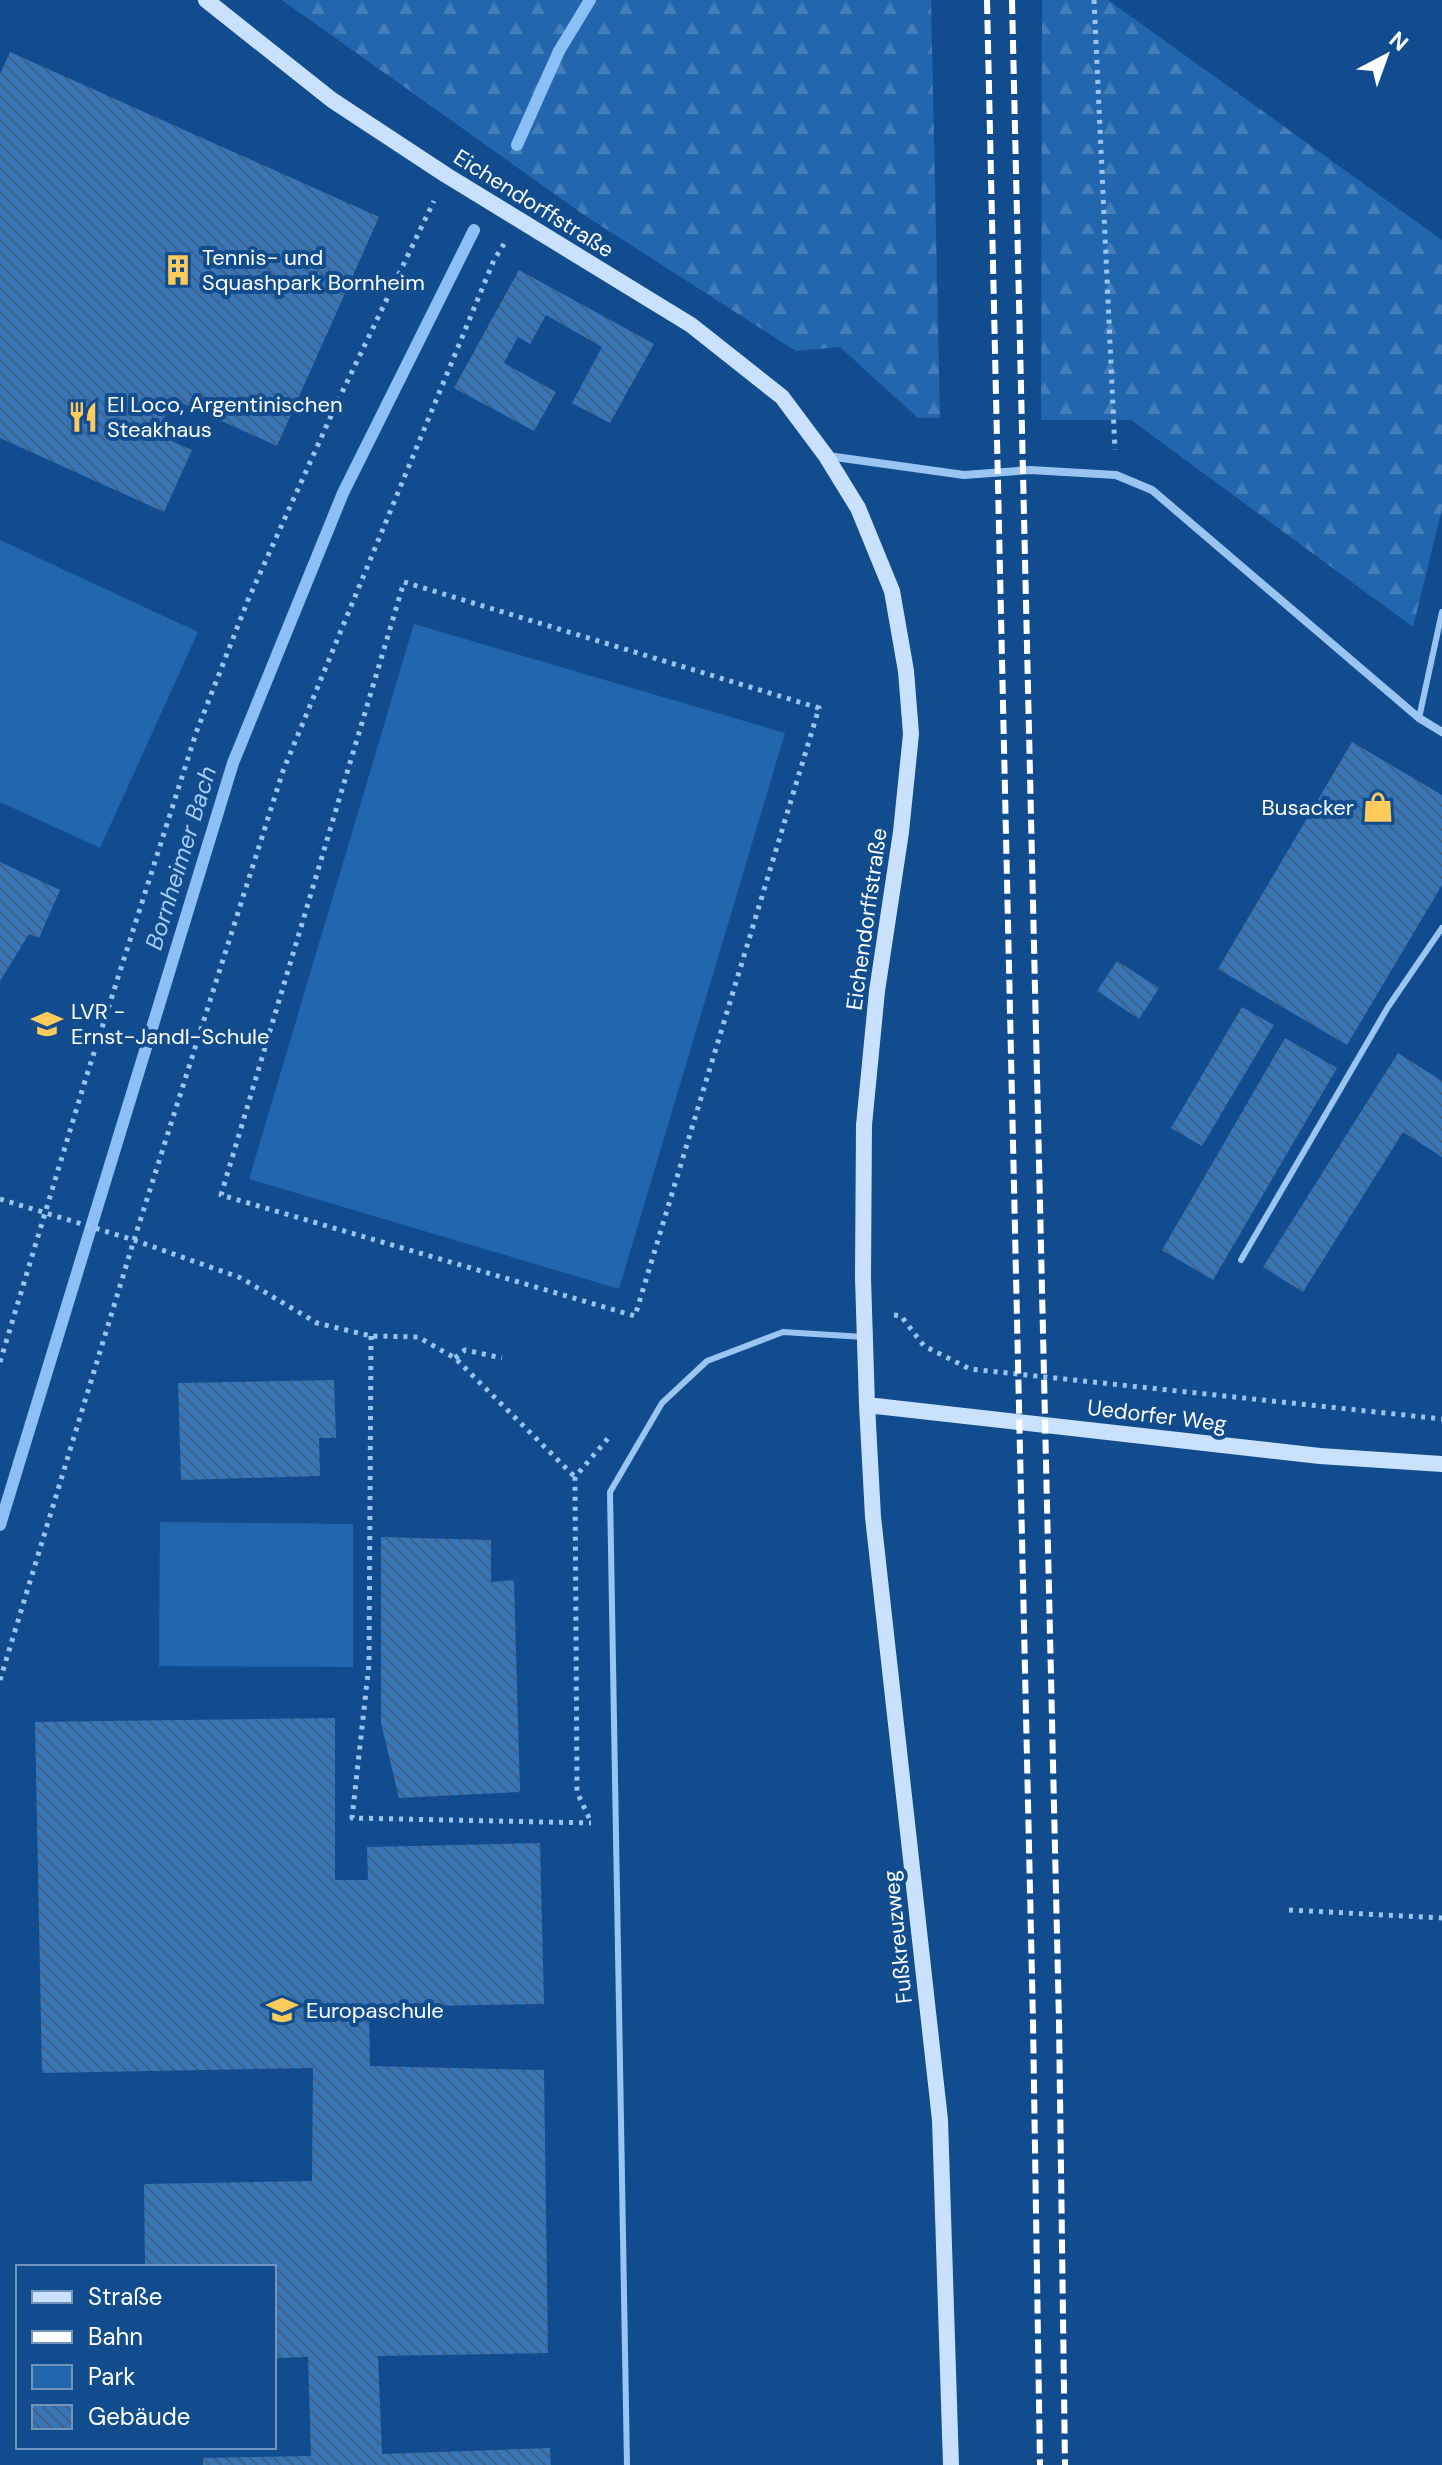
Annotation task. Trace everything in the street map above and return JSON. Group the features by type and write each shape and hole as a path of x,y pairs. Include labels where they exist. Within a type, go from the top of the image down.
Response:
{"street":[{"name":"Eichendorffstraße","path":"206,0 332,100 446,175 691,325 782,397 826,456 858,508 892,591 906,671 911,734 901,832 877,991 864,1125 867,1405"},
{"path":"826,456 964,475 1030,470 1116,475 1152,490 1419,718 1442,732"},
{"name":"Uedorfer Weg","path":"867,1405 1320,1456 1442,1464"},
{"name":"Fußkreuzweg","path":"867,1405 873,1517 940,2120 951,2465"}],"lane":[{"path":"1419,718 1442,612"},
{"path":"1241,1260 1388,1007 1442,928"},
{"path":"627,2465 610,1492 662,1403 707,1361 783,1332 865,1337"}],"path":[{"path":"1094,0 1116,475"},
{"path":"0,1362 196,733 248,600 285,517 446,175"},
{"path":"0,1680 134,1240 283,771 494,260 520,220"},
{"path":"404,582 819,708 635,1316 599,1308 221,1195 404,582"},
{"path":"0,1199 134,1240 241,1278 317,1323 371,1336 418,1337 455,1358 575,1477"},
{"path":"371,1336 369,1664 352,1818 591,1823"},
{"path":"455,1358 465,1350 502,1358"},
{"path":"1289,1910 1442,1918"}],"green space":[{"path":"282,0 931,0 940,418 918,418 840,347 796,351 584,215"},
{"path":"1042,0 1108,0 1442,240 1442,509 1413,627 1131,420 1041,420"},
{"path":"0,540 198,632 100,848 0,802"},
{"path":"414,624 785,733 619,1289 249,1179"},
{"path":"160,1522 353,1524 353,1667 159,1666"}],"building":[{"name":"Tennis- und Squashpark Bornheim","path":"10,52 379,217 277,446 173,399 157,435 192,450 164,512 0,438 0,74"},
{"path":"519,270 654,344 610,423 572,403 602,347 546,315 530,344 518,337 504,363 556,392 534,431 454,388"},
{"path":"1352,742 1442,795 1442,885 1347,1045 1218,969"},
{"path":"0,862 60,890 39,938 29,934 0,981"},
{"path":"1117,961 1159,988 1139,1019 1097,991"},
{"path":"1242,1007 1274,1025 1202,1146 1171,1128"},
{"path":"1285,1038 1337,1068 1213,1280 1162,1250"},
{"path":"1398,1053 1442,1081 1442,1157 1403,1132 1303,1292 1263,1267"},
{"path":"334,1380 336,1438 319,1438 320,1476 181,1480 178,1383"},
{"path":"381,1537 491,1540 491,1582 514,1580 520,1792 399,1798 381,1723"},
{"path":"335,1718 335,1880 368,1880 367,1847 540,1843 544,2004 369,2007 370,2066 544,2070 548,2353 378,2356 382,2454 550,2448 551,2465 203,2465 203,2458 311,2456 308,2357 276,2358 276,2265 145,2265 144,2184 312,2181 313,2068 42,2073 35,1722"}],"waterway":[{"name":"Bornheimer Bach","path":"517,145 559,51 590,0"},
{"name":"Bornheimer Bach","path":"0,1525 233,763 343,493 474,230"}],"railway":[{"path":"987,0 1033,2022 1040,2465"},
{"path":"1012,0 1059,2021 1065,2465"}],"place":[{"name":"Tennis- und Squashpark Bornheim","path":"178,270"},
{"name":"El Loco, Argentinischen Steakhaus","path":"83,417"},
{"name":"Busacker","path":"1378,807"},
{"name":"LVR - Ernst-Jandl-Schule","path":"47,1024"},
{"name":"Europaschule","path":"282,2010"}]}
